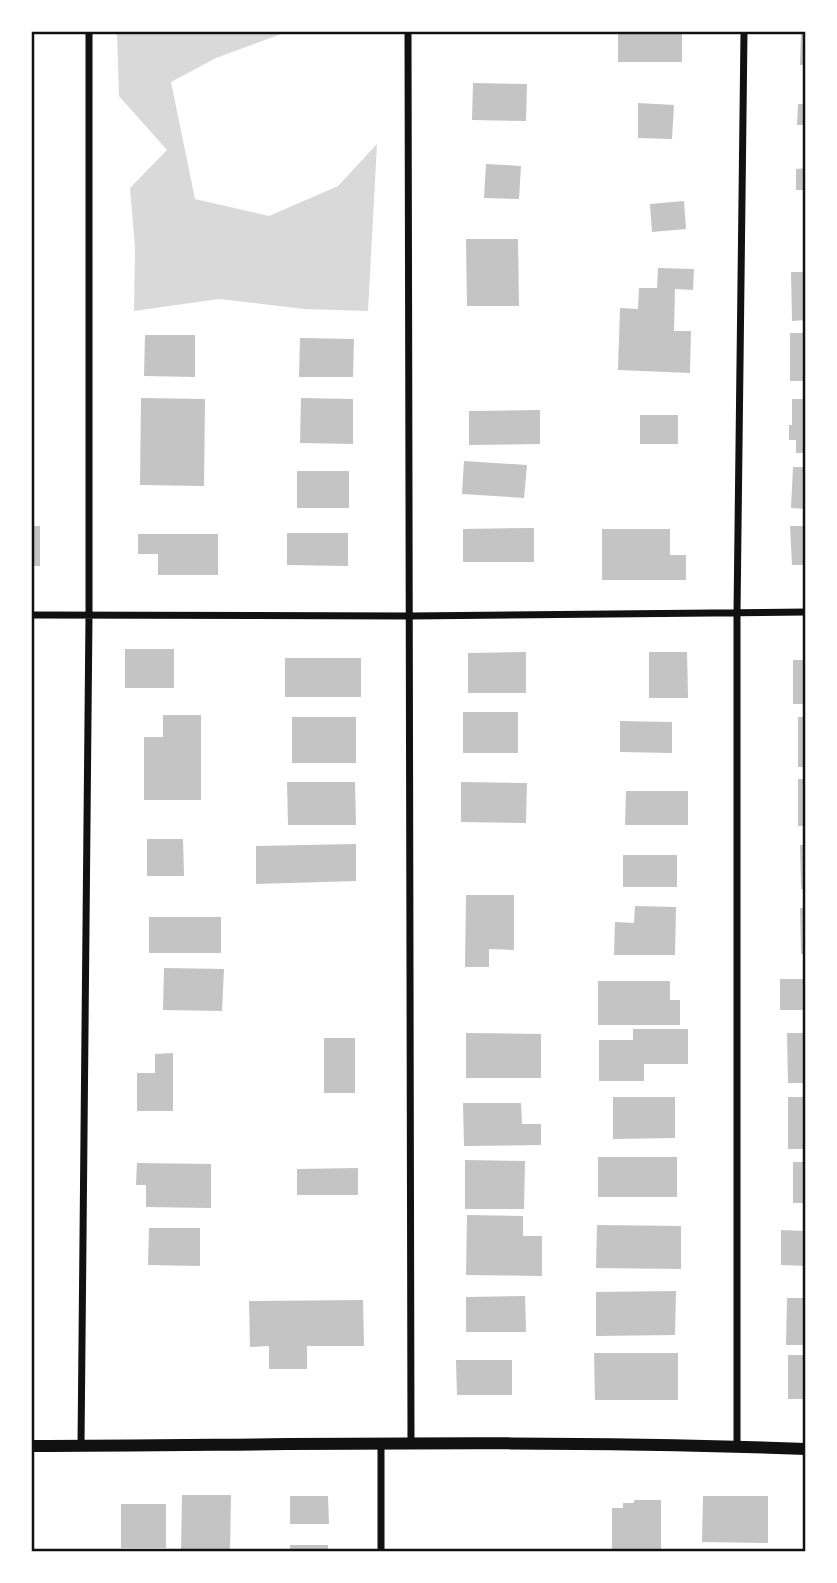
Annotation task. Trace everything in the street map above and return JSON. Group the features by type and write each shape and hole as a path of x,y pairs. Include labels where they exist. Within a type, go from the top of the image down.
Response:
{"street":[{"path":"81,1446 89,615 89,32"},
{"path":"408,32 411,1442"},
{"path":"737,1446 737,613 744,32"},
{"path":"32,615 410,616 806,612"},
{"path":"32,1446 411,1442 806,1449"},
{"path":"381,1444 381,1552"}],"shaded area":[{"path":"117,32 295,32 284,33 216,58 171,82 195,199 269,216 338,186 377,144 368,311 304,309 219,299 134,311 135,247 130,188 167,150 119,96"}],"building":[{"path":"618,32 682,32 682,62 618,62"},
{"path":"801,32 806,32 806,65 800,65"},
{"path":"473,83 527,84 526,121 472,120"},
{"path":"638,103 674,105 672,139 638,138"},
{"path":"798,104 806,104 806,125 797,125"},
{"path":"486,164 521,166 519,199 484,198"},
{"path":"806,168 806,190 796,190 796,169"},
{"path":"684,201 686,229 652,232 650,204"},
{"path":"466,239 518,239 519,306 467,306"},
{"path":"658,268 694,269 693,290 675,289 674,331 691,331 690,373 618,370 620,308 638,309 639,288 657,288"},
{"path":"791,272 806,272 806,320 792,321"},
{"path":"790,333 806,333 806,381 790,381"},
{"path":"145,335 195,335 195,377 144,376"},
{"path":"300,338 354,339 353,377 299,377"},
{"path":"141,398 205,399 204,486 140,485"},
{"path":"301,398 353,399 353,444 300,443"},
{"path":"792,399 806,399 806,453 796,453 796,440 789,440"},
{"path":"540,410 540,444 469,445 469,411"},
{"path":"640,415 678,415 678,444 640,444"},
{"path":"464,461 527,465 524,498 462,494"},
{"path":"793,467 806,467 806,509 791,508"},
{"path":"297,471 349,471 349,508 297,508"},
{"path":"32,526 40,526 40,566 32,566"},
{"path":"790,526 806,526 806,565 792,565"},
{"path":"534,528 534,562 463,562 463,529"},
{"path":"602,529 670,529 670,555 686,555 686,580 602,580"},
{"path":"287,533 348,533 348,566 287,565"},
{"path":"138,534 218,534 218,575 158,575 158,554 138,554"},
{"path":"125,649 174,649 174,688 125,688"},
{"path":"526,652 526,693 468,693 468,653"},
{"path":"649,652 687,652 688,698 649,698"},
{"path":"285,658 361,658 361,697 285,697"},
{"path":"793,660 806,660 806,704 793,704"},
{"path":"463,712 518,712 518,753 463,753"},
{"path":"163,715 201,715 201,800 144,800 144,737 163,737"},
{"path":"292,717 356,717 356,763 292,763"},
{"path":"798,717 806,717 806,767 798,767"},
{"path":"620,721 672,722 672,753 620,752"},
{"path":"798,779 806,779 806,826 798,826"},
{"path":"287,782 355,782 356,825 288,825"},
{"path":"461,782 527,783 526,823 461,822"},
{"path":"626,791 688,791 688,825 625,825"},
{"path":"147,839 183,839 184,876 147,876"},
{"path":"356,844 356,881 256,884 256,846"},
{"path":"800,845 806,845 806,889 801,889"},
{"path":"623,855 677,855 677,887 623,887"},
{"path":"466,895 514,895 514,950 489,949 489,967 465,967"},
{"path":"635,906 676,907 675,955 614,955 615,922 634,923"},
{"path":"800,908 806,908 806,954 801,954"},
{"path":"149,917 221,917 221,953 149,953"},
{"path":"164,968 224,969 222,1011 163,1010"},
{"path":"780,979 806,979 806,1010 780,1010"},
{"path":"598,981 670,981 670,1000 680,1000 680,1025 598,1025"},
{"path":"633,1029 688,1029 688,1064 644,1064 644,1081 599,1081 599,1040 633,1040"},
{"path":"466,1033 541,1034 541,1078 466,1078"},
{"path":"787,1033 806,1033 806,1083 788,1083"},
{"path":"324,1038 355,1038 355,1093 324,1093"},
{"path":"173,1053 173,1111 137,1111 137,1073 155,1073 155,1054"},
{"path":"613,1097 675,1097 675,1138 613,1139"},
{"path":"788,1097 806,1097 806,1149 788,1149"},
{"path":"463,1103 521,1103 522,1124 541,1124 541,1145 464,1146"},
{"path":"598,1157 677,1157 677,1197 598,1197"},
{"path":"465,1160 525,1161 524,1209 465,1209"},
{"path":"793,1162 806,1162 806,1203 793,1203"},
{"path":"137,1163 211,1164 211,1208 146,1207 146,1185 136,1185"},
{"path":"358,1168 358,1195 297,1195 297,1169"},
{"path":"467,1215 523,1216 523,1236 542,1236 542,1276 466,1275"},
{"path":"597,1225 681,1226 681,1269 596,1268"},
{"path":"149,1228 200,1228 200,1266 148,1265"},
{"path":"781,1230 806,1231 806,1266 781,1265"},
{"path":"676,1291 675,1335 596,1336 596,1292"},
{"path":"525,1296 526,1332 466,1332 466,1297"},
{"path":"787,1298 806,1298 806,1345 786,1345"},
{"path":"363,1300 364,1346 307,1346 307,1369 269,1369 269,1346 250,1347 249,1301"},
{"path":"594,1353 678,1353 678,1400 595,1400"},
{"path":"788,1355 806,1355 806,1399 788,1399"},
{"path":"456,1360 512,1360 512,1395 457,1395"},
{"path":"182,1495 231,1495 230,1552 181,1552"},
{"path":"290,1496 328,1496 329,1524 290,1524"},
{"path":"703,1496 768,1496 768,1543 702,1542"},
{"path":"634,1500 661,1500 661,1552 612,1552 612,1508 623,1508 623,1503 634,1503"},
{"path":"121,1504 166,1504 166,1548 121,1548"},
{"path":"290,1545 328,1545 328,1552 290,1552"},
{"path":"694,1549 760,1549 760,1552 694,1552"}]}
